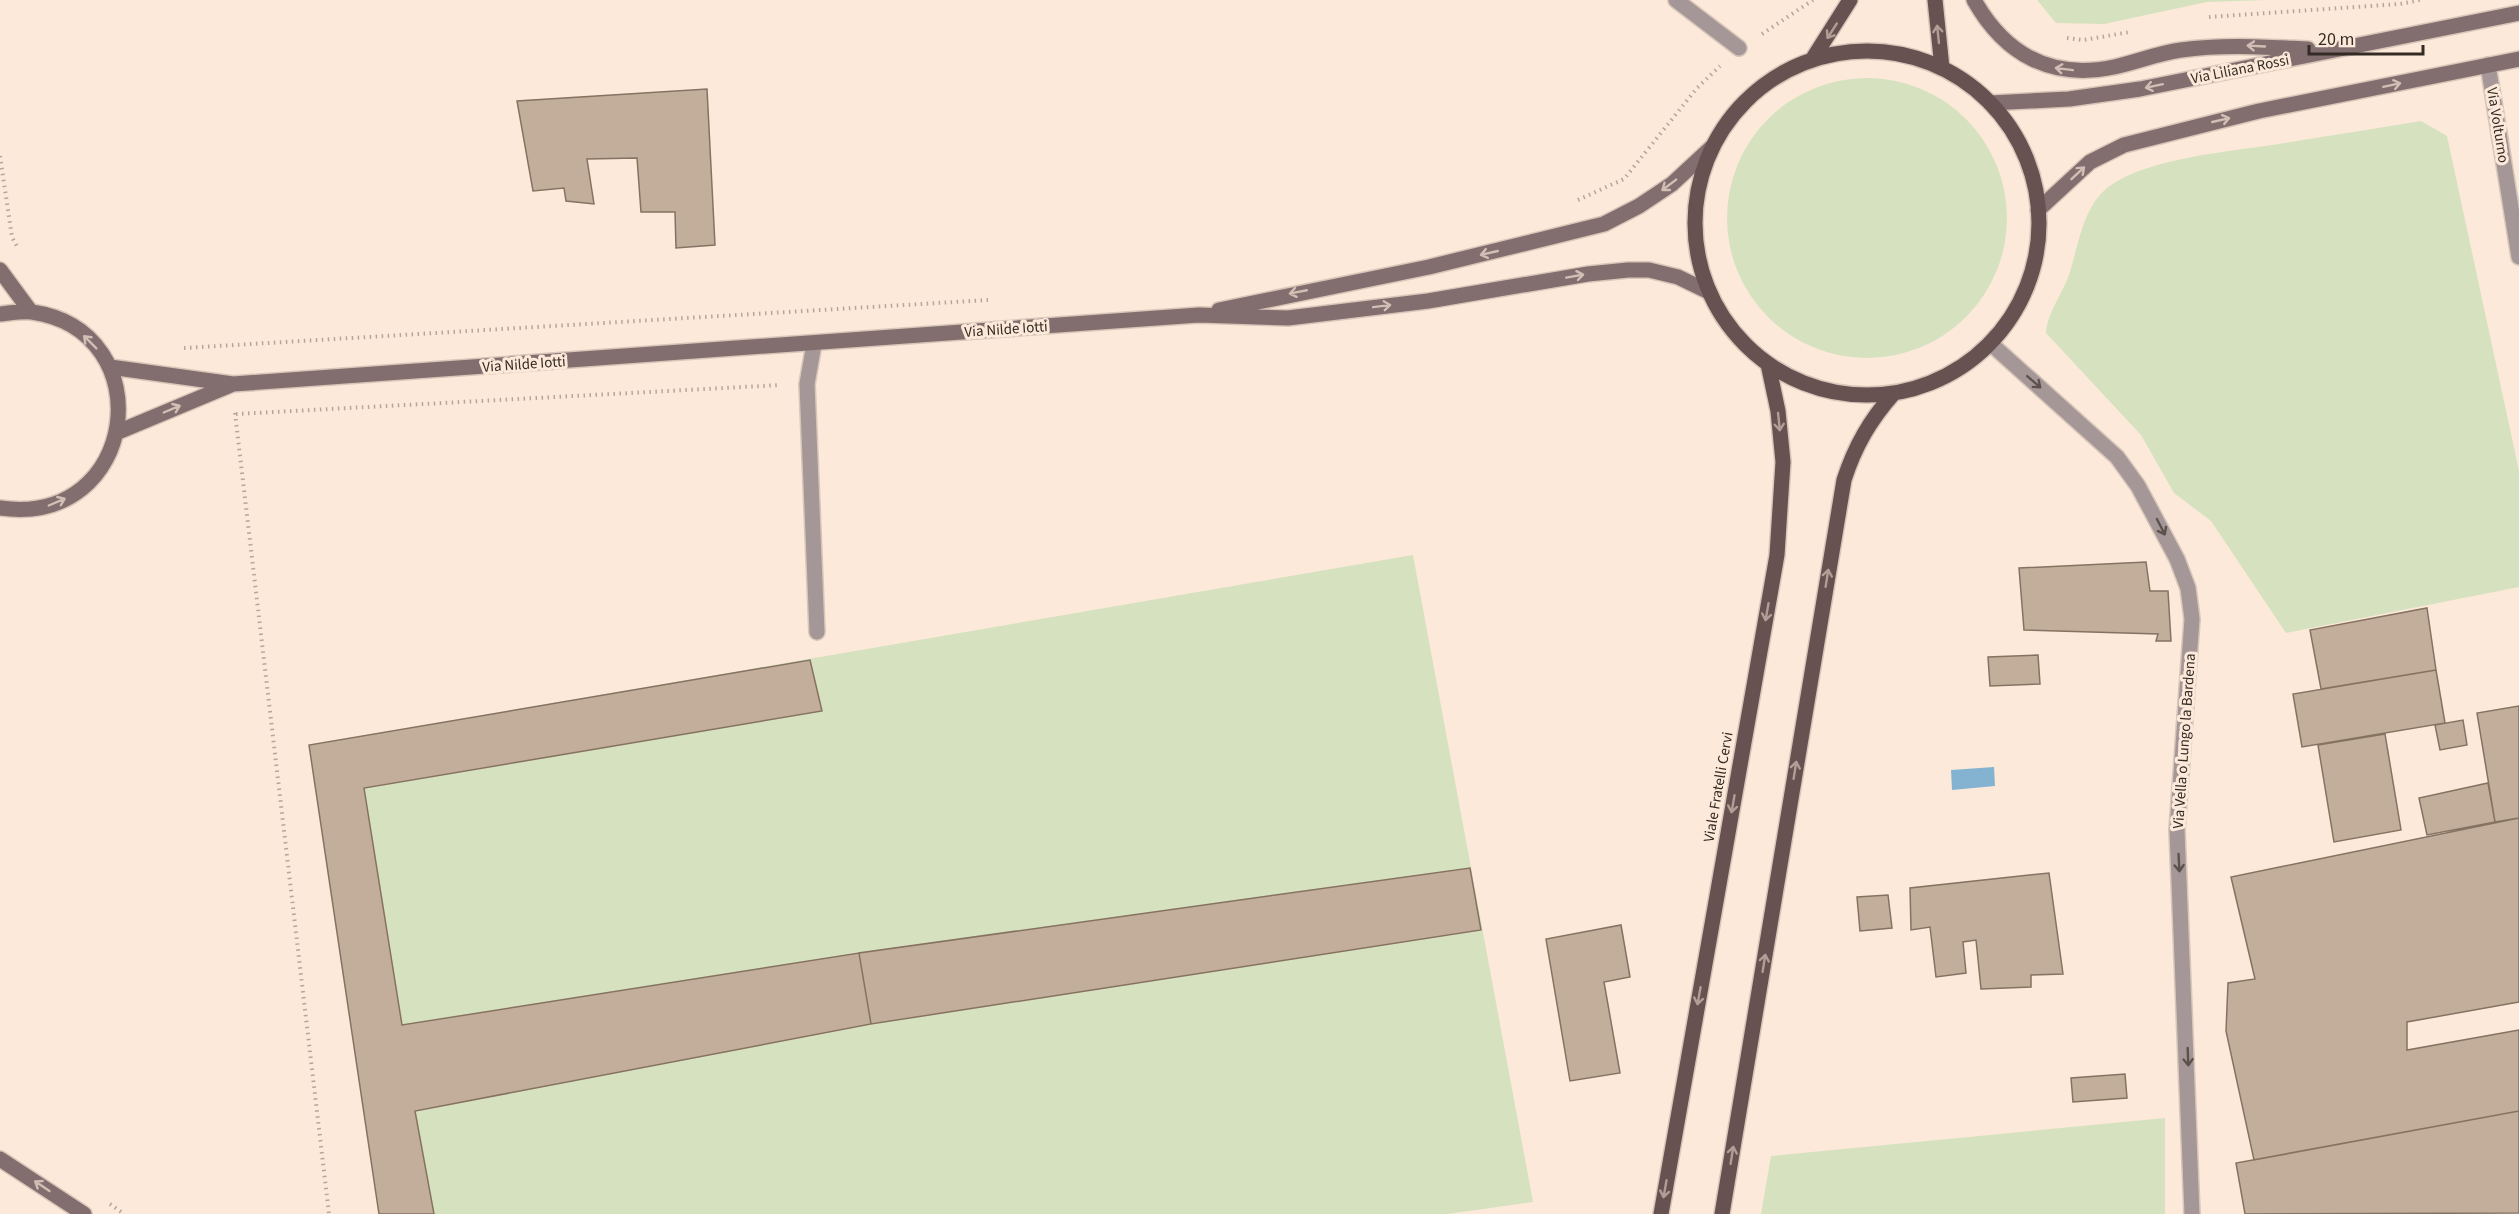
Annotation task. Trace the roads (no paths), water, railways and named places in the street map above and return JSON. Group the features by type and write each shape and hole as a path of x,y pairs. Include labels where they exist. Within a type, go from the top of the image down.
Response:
{"main road":[{"path":"1812,60 1850,0"},
{"path":"1935,0 1942,68"},
{"path":"1845,52 1878,52 1910,56 1942,68 1968,83 1990,103 2009,126 2024,152 2034,181 2038,210 2037,247 2028,282 2012,315 1990,343 1962,367 1929,383 1894,393 1860,395 1828,391 1797,381 1768,364 1743,344 1724,320 1709,292 1700,264 1695,234 1700,184 1713,146 1744,102 1787,70 1812,60 1845,52"},
{"name":"Viale Fratelli Cervi","path":"1661,1214 1777,555 1783,462 1778,411 1768,364"},
{"path":"1722,1214 1844,480 1852,453 1864,431 1894,393"}],"street":[{"path":"1676,0 1739,48"},
{"path":"1974,0 1992,28 2019,53 2047,67 2081,71 2114,67 2178,50 2232,45 2335,51"},
{"name":"Via Liliana Rossi","path":"1990,103 2103,96 2519,13"},
{"path":"2038,210 2090,162 2124,145 2259,111 2519,59"},
{"name":"Via Volturno","path":"2488,65 2519,257"},
{"path":"1199,315 1292,293 1429,267 1604,224 1640,206 1672,184 1713,146"},
{"path":"0,270 31,312"},
{"path":"1199,315 1288,318 1428,301 1588,274 1628,270 1649,270 1678,277 1709,292"},
{"path":"0,314 31,312 63,321 90,340 110,367 119,399 118,432 105,463 83,488 54,504 22,511 0,508"},
{"name":"Via Nilde Iotti","path":"233,384 1199,315"},
{"name":"Via Vella o Lungo la Bardena","path":"1990,343 2117,457 2155,516 2177,559 2188,588 2192,629 2177,830 2192,1214"},
{"path":"814,344 807,384 817,632"},
{"path":"110,367 233,384"},
{"path":"118,432 233,384"},
{"path":"0,1159 84,1214"}],"water":[{"path":"1994,767 1995,786 1952,790 1951,770"}]}
